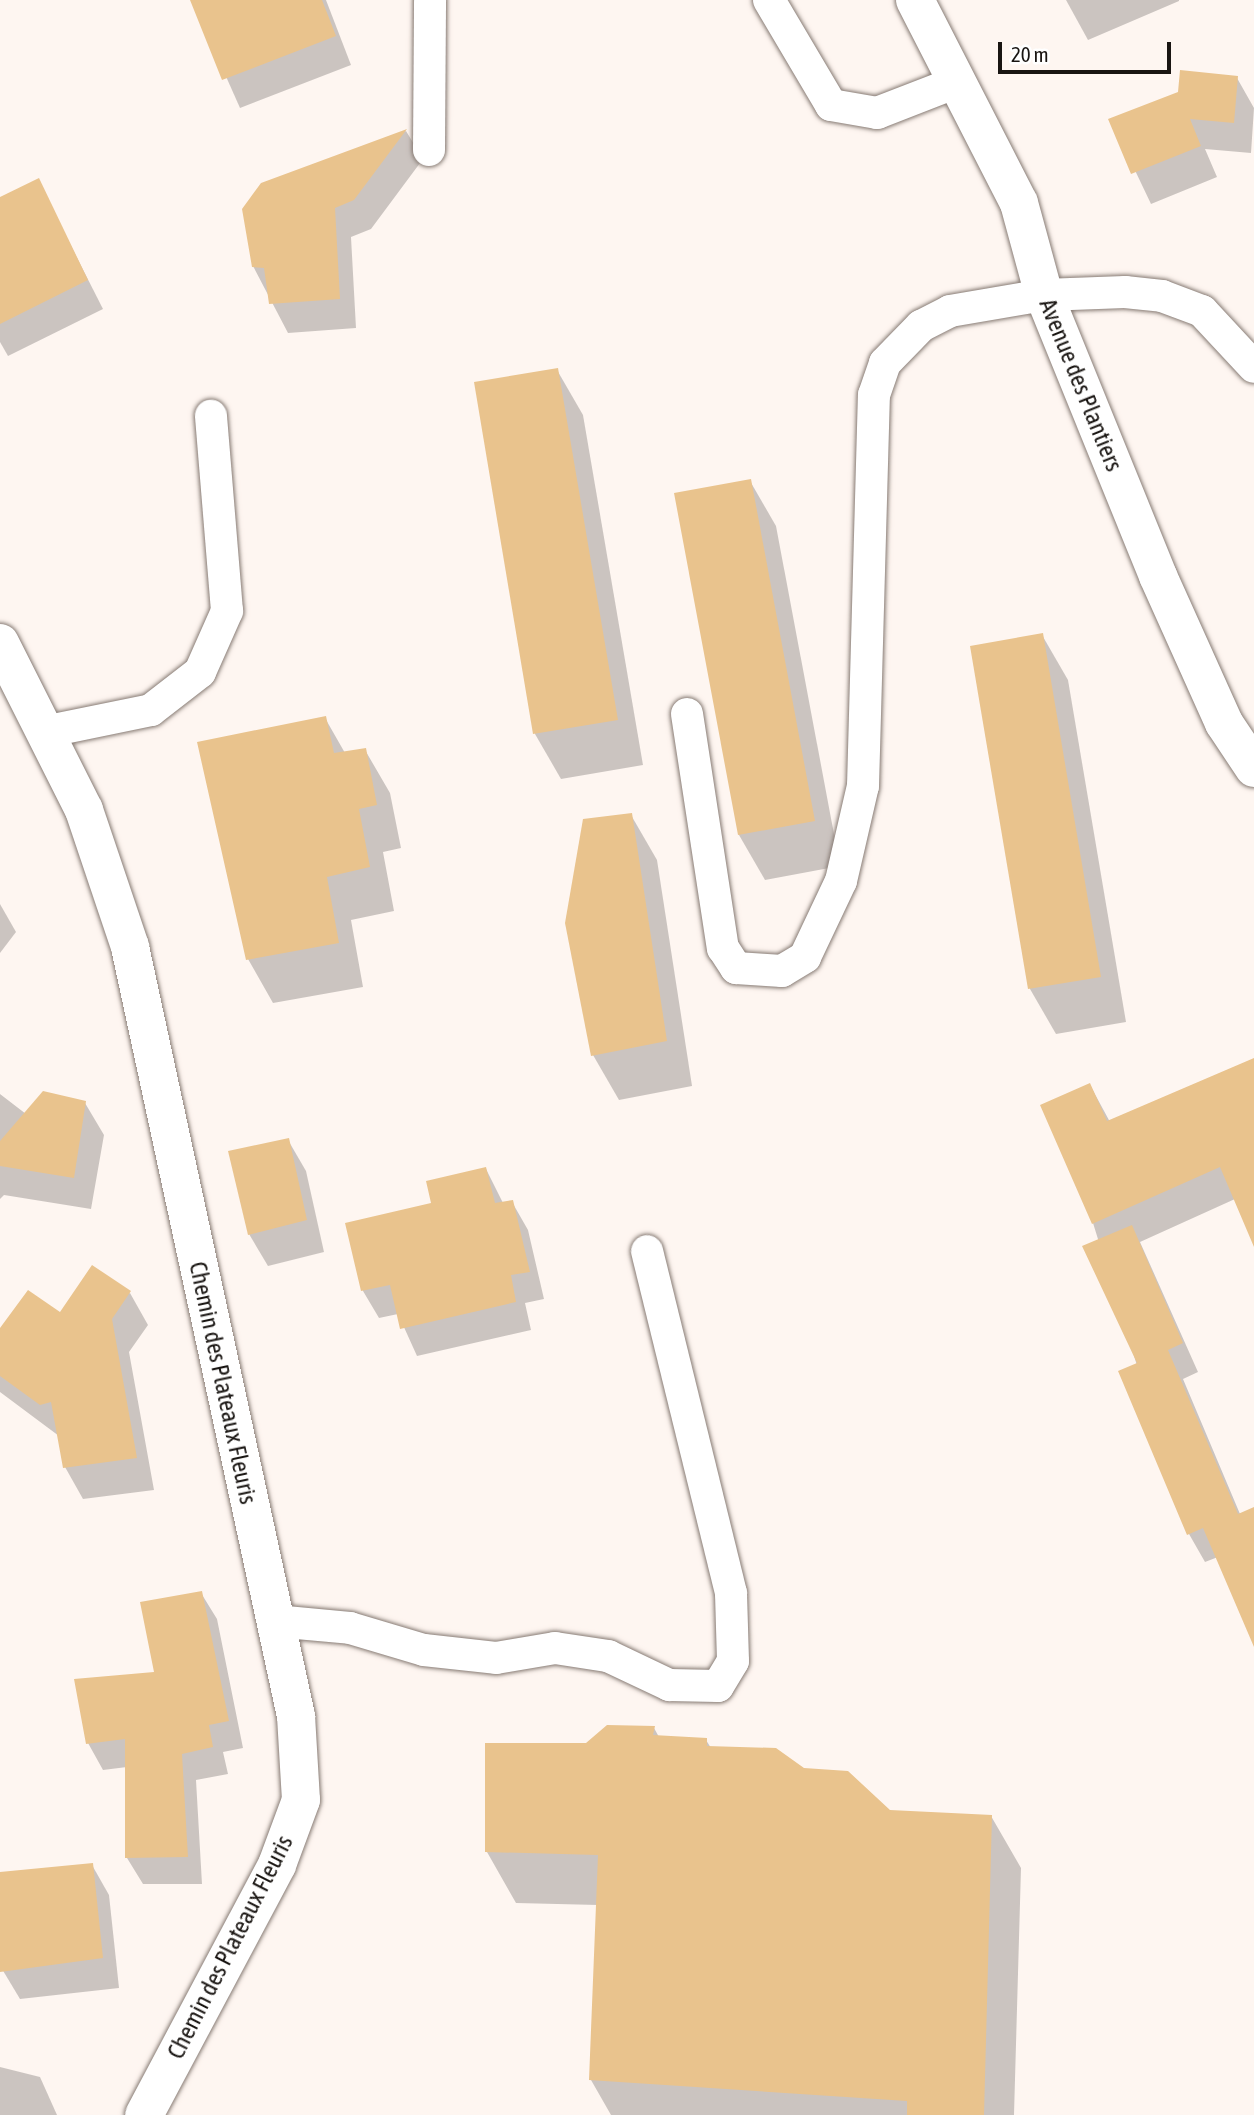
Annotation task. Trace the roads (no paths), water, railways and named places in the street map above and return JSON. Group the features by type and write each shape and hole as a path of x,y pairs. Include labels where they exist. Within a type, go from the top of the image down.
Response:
{"street":[{"name":"Avenue des Plantiers","path":"915,0 1019,204 1044,295 1169,600 1224,723 1254,768"},
{"name":"Chemin des Plateaux Fleuris","path":"0,643 83,810 130,947 296,1716 301,1800 277,1865 144,2115"}],"lane":[{"path":"429,150 430,0"},
{"path":"769,0 831,105 877,113 957,82"},
{"path":"688,714 723,948 736,968 782,971 806,957 841,881 863,786 874,395 885,363 921,326 950,311 1044,295 1162,296 1202,311 1254,366"},
{"path":"44,732 150,710 200,672 227,611 211,416"},
{"path":"275,1621 349,1628 424,1650 472,1656 555,1648 608,1656 669,1685 718,1686 733,1661 732,1592 647,1251"}]}
